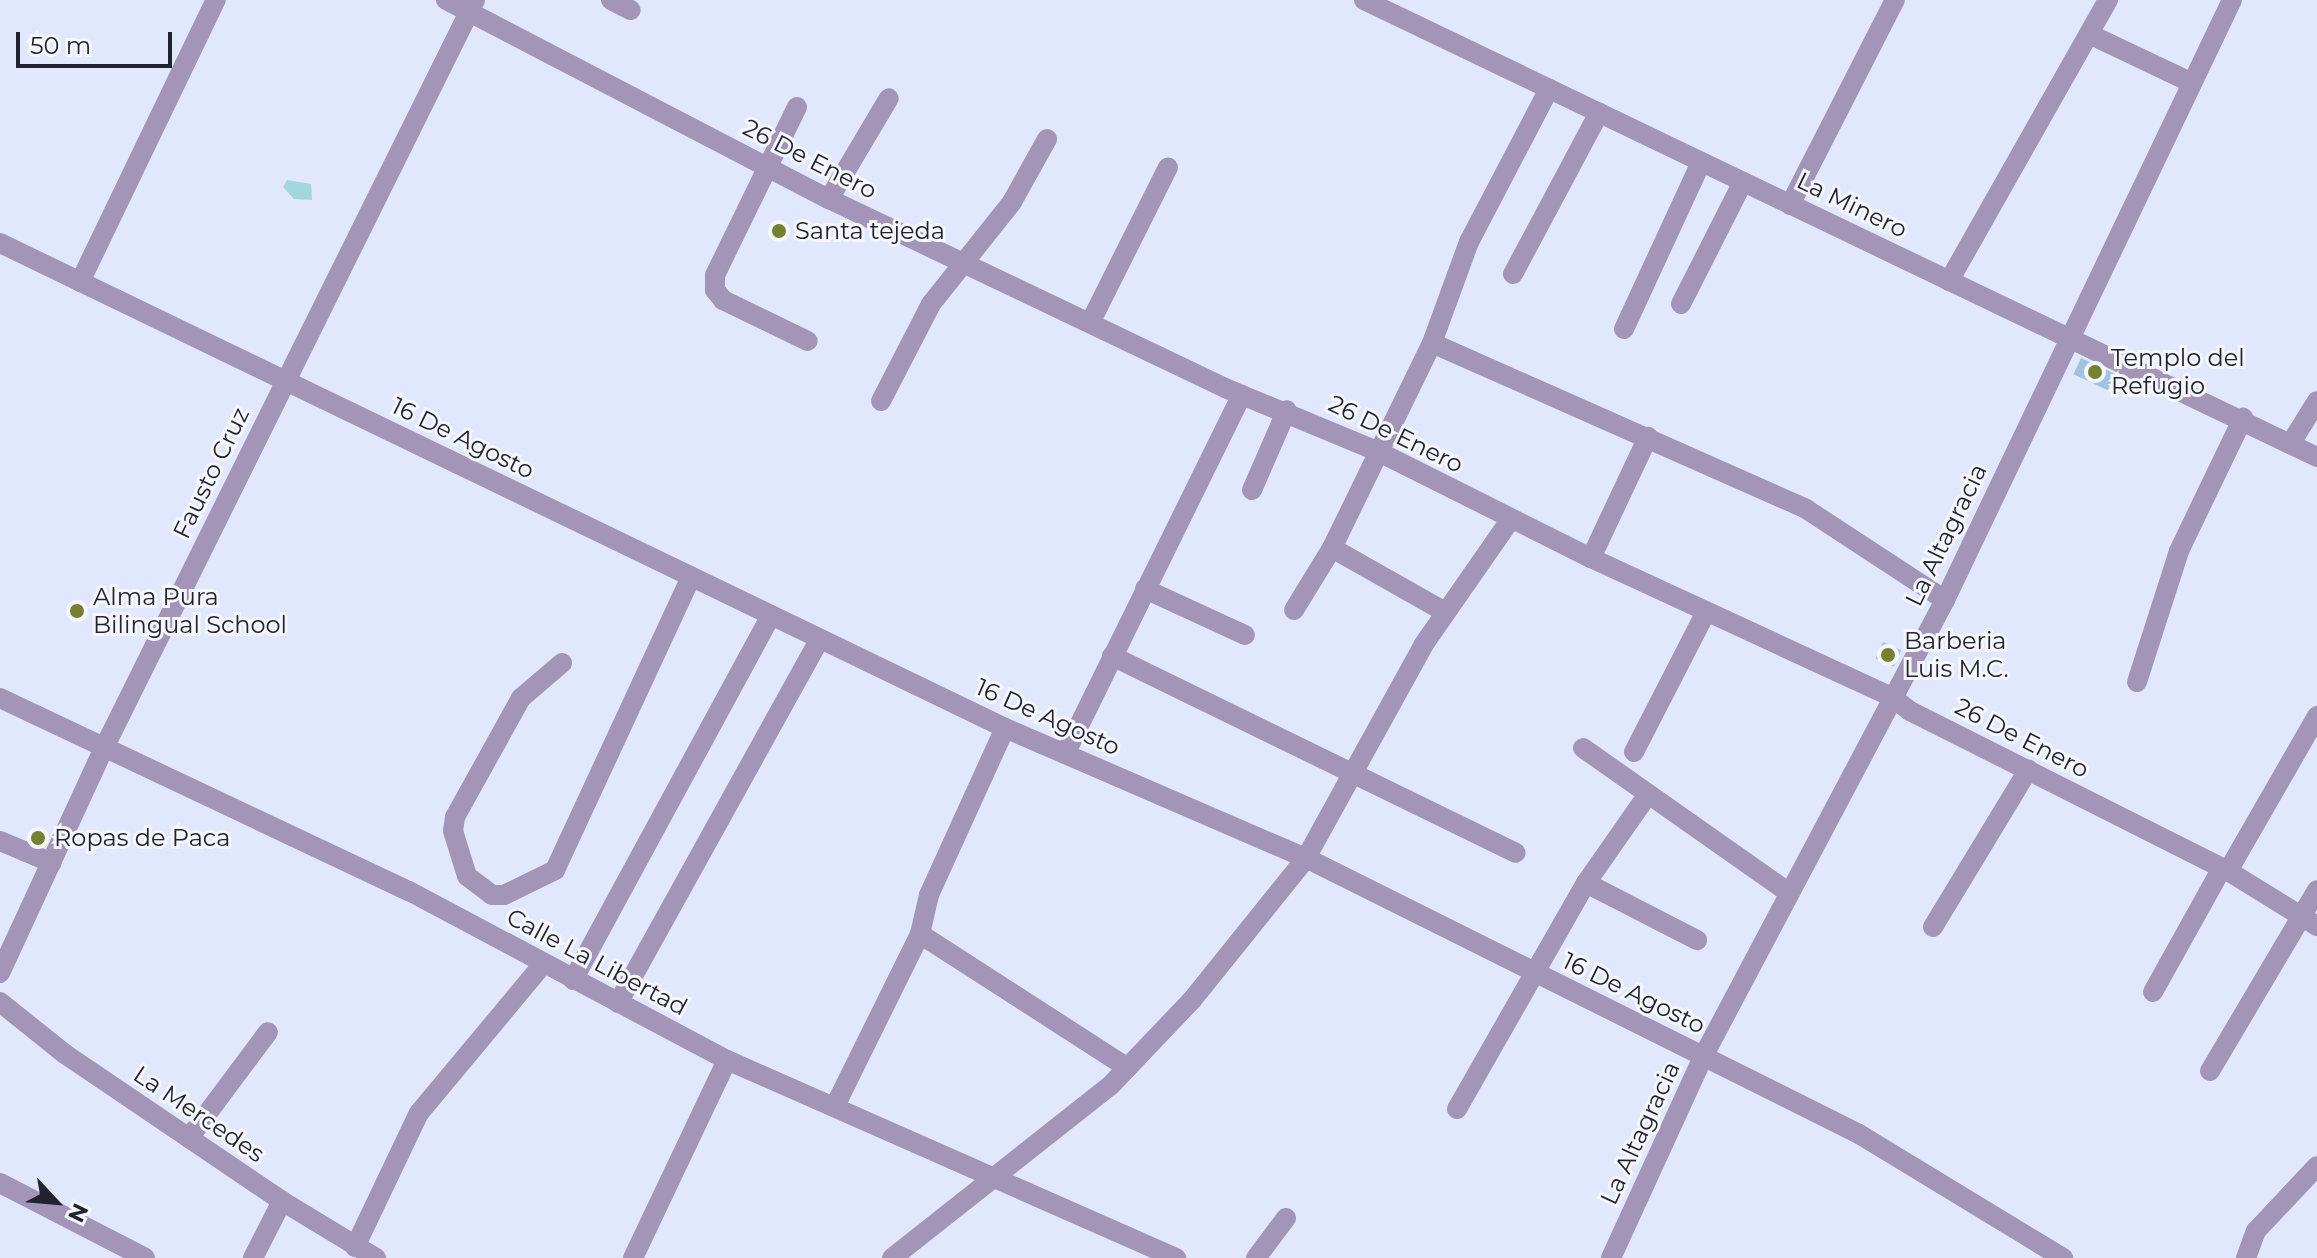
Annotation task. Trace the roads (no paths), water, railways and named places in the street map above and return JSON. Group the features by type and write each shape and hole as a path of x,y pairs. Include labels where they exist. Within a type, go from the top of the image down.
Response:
{"street":[{"path":"80,282 216,0"},
{"name":"26 De Enero","path":"446,0 473,6 829,199 1242,395 1287,410 1377,451 1591,558 1892,697 2028,770 2225,869 2309,921"},
{"path":"611,0 631,10"},
{"name":"La Minero","path":"1364,0 2070,339 2243,418 2317,457"},
{"path":"1790,205 1895,0"},
{"path":"1949,281 2108,0"},
{"name":"La Altagracia","path":"1611,1258 1704,1055 1945,600 2232,0"},
{"name":"Fausto Cruz","path":"0,973 104,748 473,6"},
{"path":"2089,34 2192,83"},
{"path":"1294,610 1332,548 1432,343 1469,242 1549,89"},
{"path":"829,199 889,98"},
{"path":"797,107 715,275 715,290 723,300 808,341"},
{"path":"1513,274 1599,113"},
{"path":"881,401 931,304 966,264 1012,202 1047,139"},
{"path":"1624,329 1701,162"},
{"path":"1090,323 1168,167"},
{"path":"1681,304 1743,182"},
{"name":"16 De Agosto","path":"0,243 1005,728 1306,858 1859,1134 2063,1258"},
{"path":"1432,343 1806,509 1945,600"},
{"path":"1065,754 1242,395"},
{"path":"2291,443 2317,401"},
{"path":"1252,490 1287,410"},
{"path":"2137,682 2179,551 2243,418"},
{"path":"1591,558 1648,437"},
{"path":"892,1258 1128,1068 1192,1000 1306,858 1350,770 1445,612 1511,519"},
{"path":"1332,548 1445,612"},
{"path":"562,663 521,698 455,817 453,831 467,876 492,895 504,895 555,870 691,577"},
{"path":"1145,589 1245,635"},
{"path":"1634,752 1706,612"},
{"path":"573,980 771,615"},
{"path":"618,1003 820,639"},
{"path":"1112,656 1516,853"},
{"name":"Calle La Libertad","path":"0,698 409,891 727,1060 966,1161 988,1178 1172,1257"},
{"path":"2153,992 2317,716"},
{"path":"835,1106 920,934 929,895 1005,728"},
{"path":"1583,748 1789,893"},
{"path":"1933,927 2028,770"},
{"path":"1457,1109 1537,975 1586,883 1648,794"},
{"path":"0,841 52,863"},
{"path":"1586,883 1697,940"},
{"path":"2210,1071 2309,921 2317,890"},
{"path":"920,934 1128,1068"},
{"path":"369,1255 419,1113 543,964"},
{"name":"La Mercedes","path":"0,1002 65,1054 282,1201 369,1255"},
{"path":"189,1138 268,1032"},
{"path":"633,1258 727,1060"},
{"path":"2246,1258 2256,1231 2317,1166"},
{"path":"0,1183 145,1258"},
{"path":"253,1258 282,1201"},
{"path":"1256,1258 1286,1218"}],"place":[{"name":"Santa tejeda","path":"779,231"},
{"name":"Templo del Refugio","path":"2095,372"},
{"name":"Alma Pura Bilingual School","path":"77,611"},
{"name":"Barberia Luis M.C.","path":"1888,655"},
{"name":"Ropas de Paca","path":"38,838"}]}
